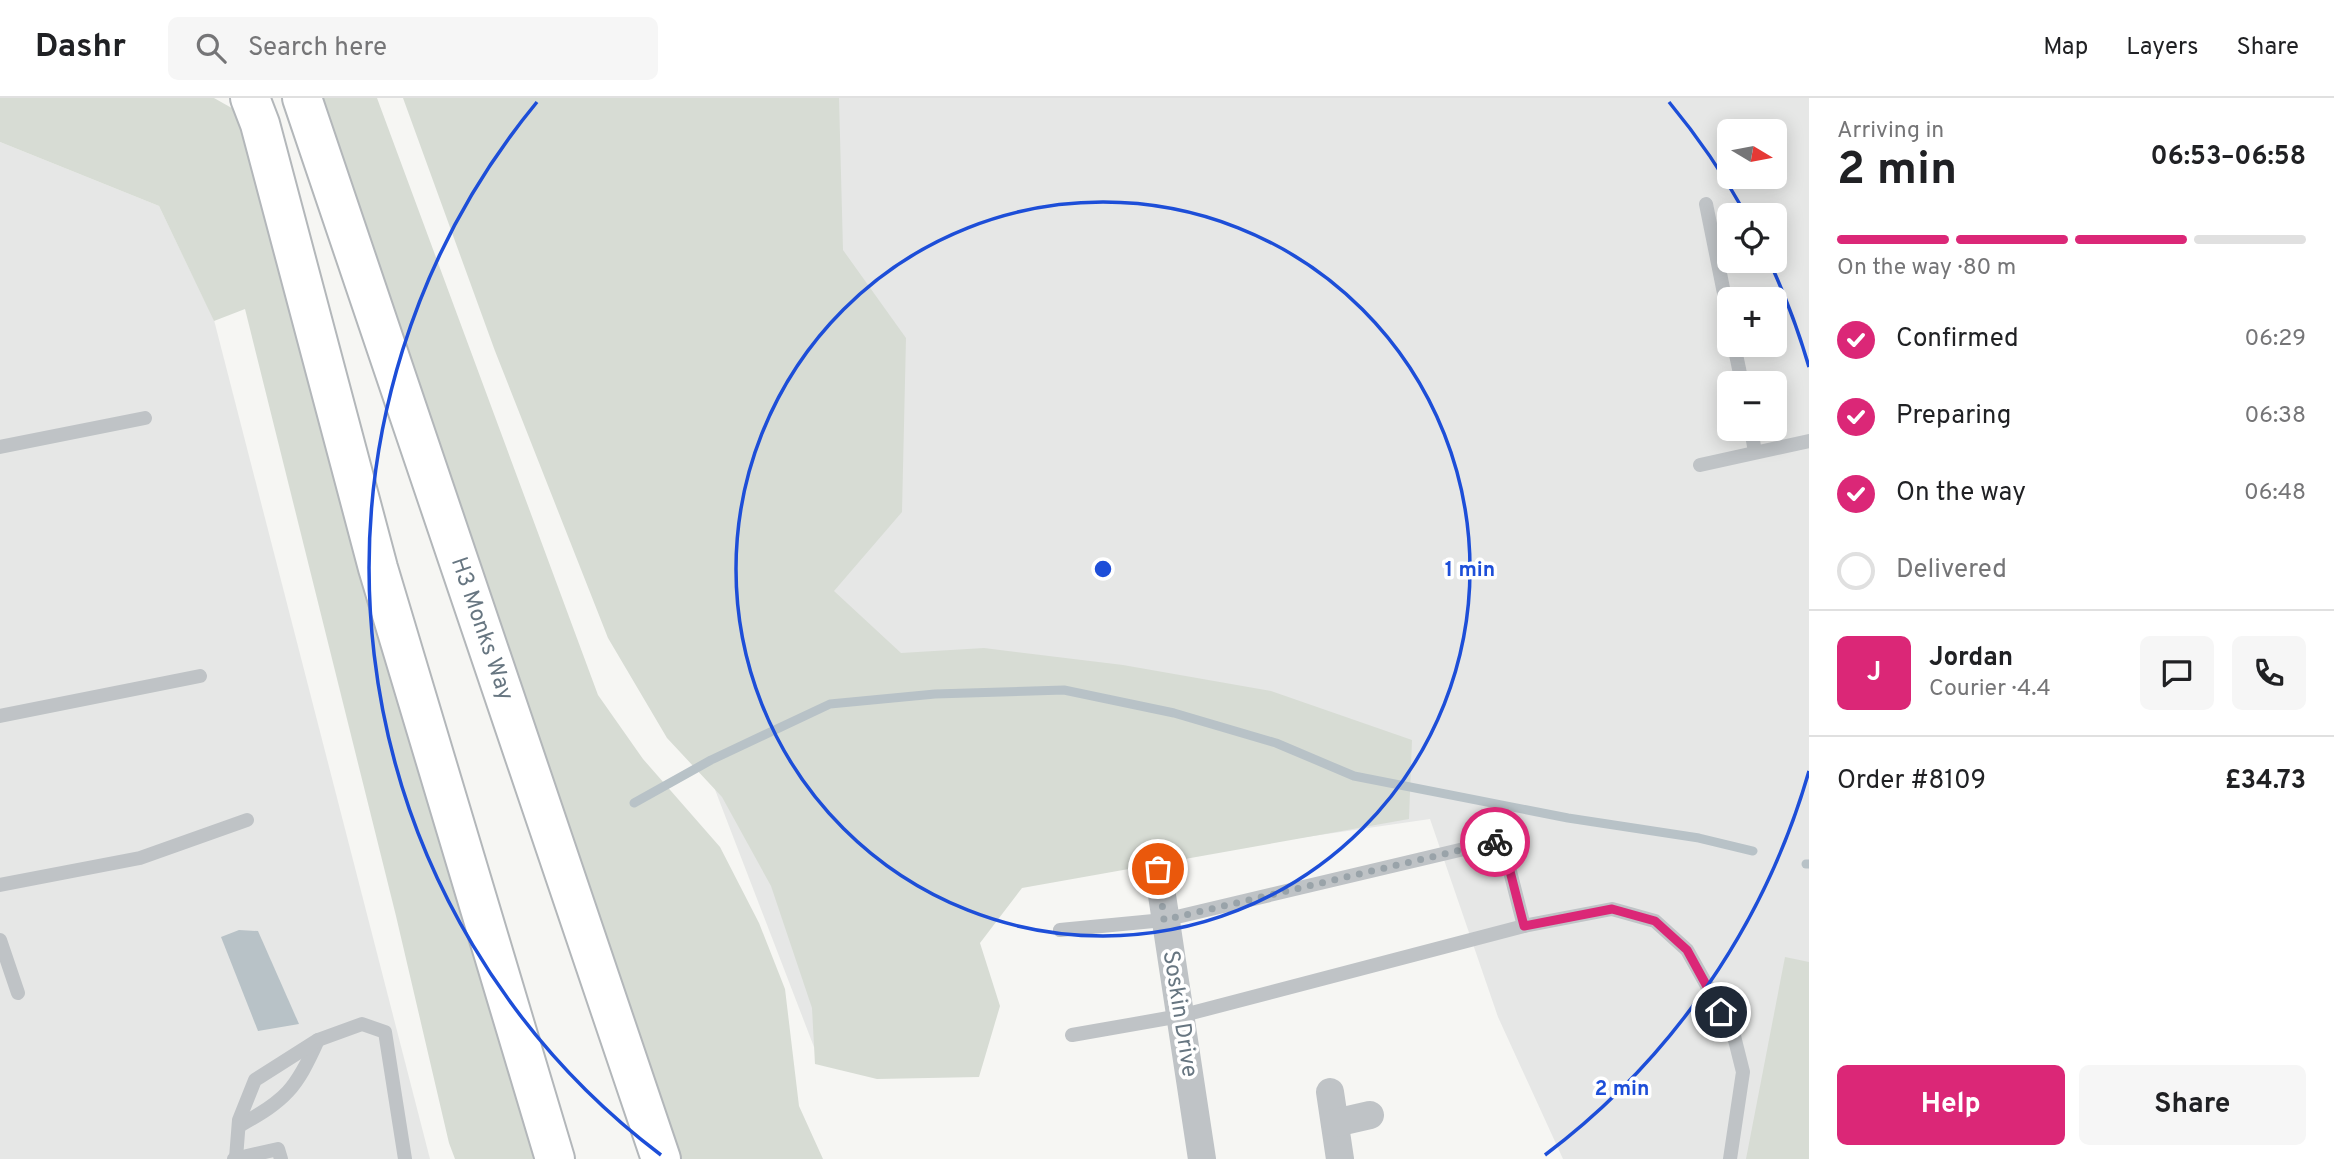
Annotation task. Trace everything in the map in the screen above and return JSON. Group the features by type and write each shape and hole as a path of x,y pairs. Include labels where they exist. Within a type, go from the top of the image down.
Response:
{"main road":[{"name":"H3 Monks Way","path":"303,103 661,1159"},
{"path":"255,111 378,568 551,1143"}],"street":[{"name":"Soskin Drive","path":"1158,869 1202,1159"},
{"path":"1329,1092 1340,1159"},
{"path":"1335,1123 1370,1115"}],"lane":[{"path":"1706,204 1723,287"},
{"path":"0,447 145,418"},
{"path":"1753,441 1755,452"},
{"path":"1700,465 1809,441"},
{"path":"0,716 200,676"},
{"path":"0,885 140,858 247,820"},
{"path":"1059,930 1164,920 1502,840 1524,926"},
{"path":"1072,1035 1180,1016 1524,926 1612,909 1655,921 1687,950 1733,1032 1742,1072 1730,1159"},
{"path":"0,940 18,993"},
{"path":"281,1159 278,1149 235,1159 239,1126 255,1080 318,1040 362,1024 385,1031 405,1159"},
{"path":"239,1126 270,1109 296,1085 318,1040"}],"shaded area":[{"path":"0,98 214,98 260,124 555,1159 455,1159 449,1143 396,916 245,309 214,321 159,206 0,142"},
{"path":"302,98 377,98 598,695 643,759 720,847 759,923 785,989 799,1106 823,1159 661,1159"},
{"path":"403,98 839,98 843,250 906,338 902,512 834,591 901,653 984,648 1123,665 1271,691 1412,740 1409,819 1022,888 980,943 1000,1006 979,1077 877,1079 815,1064 812,1008 771,886 722,797 667,738 608,638 495,351"},
{"path":"449,98 1809,98 1809,1159 1563,1159 1498,1017 1430,819 983,884 814,1047"},
{"path":"0,142 159,206 214,320 430,1159 0,1159"},
{"path":"239,930 258,931 299,1024 258,1031 221,937"},
{"path":"1785,957 1809,962 1809,1159 1746,1159"}],"waterway":[{"path":"634,803 711,760 830,704 935,694 1064,690 1174,713 1276,743 1354,776 1568,818 1699,838 1753,851"}],"way so far":[{"path":"1158,869 1164,920 1495,842"}],"route":[{"path":"1495,842 1502,840 1524,926 1612,909 1655,921 1687,950 1721,1012"}]}
